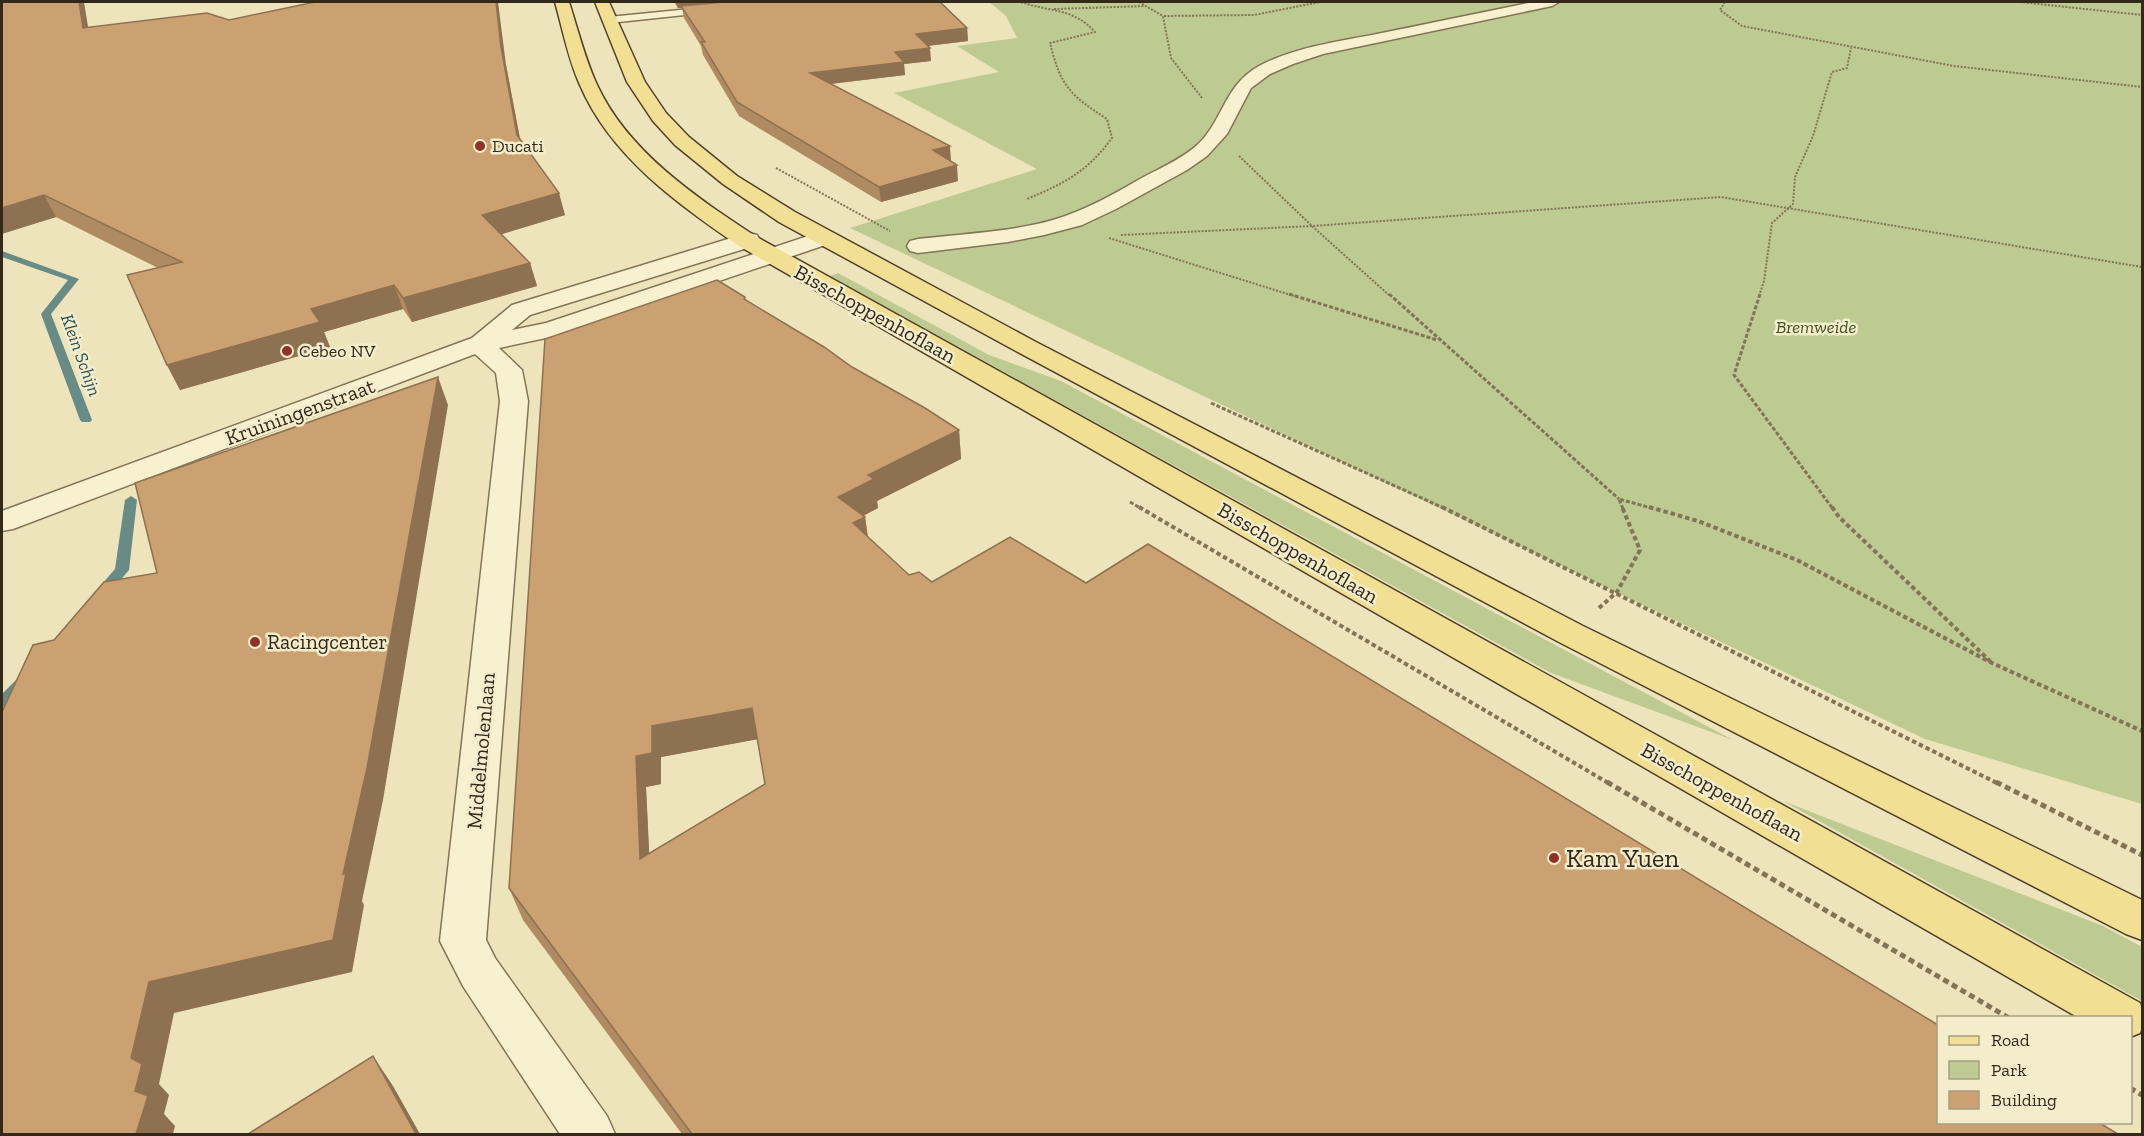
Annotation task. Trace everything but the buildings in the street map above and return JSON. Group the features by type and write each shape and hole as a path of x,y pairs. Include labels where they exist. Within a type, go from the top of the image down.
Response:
{"main road":[{"name":"Bisschoppenhoflaan","path":"562,2 588,84 614,127 657,174 704,211 759,248 2121,1016"},
{"name":"Bisschoppenhoflaan","path":"602,2 636,82 646,99 671,129 730,180 812,232 1571,634 2142,921"}],"street":[{"path":"914,244 1023,233 1082,216 1124,197 1191,159 1218,134 1245,85 1261,73 1291,60 1330,48 1552,2"},
{"name":"Kruiningenstraat","path":"2,522 479,345 551,330 759,248 812,232"},
{"name":"Middelmolenlaan","path":"479,345 509,370 514,401 463,941 479,972 589,1134"}],"lane":[{"path":"609,20 722,8"}],"path":[{"path":"1021,2 1041,9 1070,13 1083,19 1095,32 1050,43 1058,76 1072,96 1107,119 1112,138 1091,165 1070,182 1024,200"},
{"path":"1139,2 1163,16 1254,15 1320,2"},
{"path":"1725,2 1720,10 1742,26 1954,66 2142,87"},
{"path":"2020,2 2142,15"},
{"path":"1041,9 1146,6"},
{"path":"1163,16 1171,58 1207,105 1218,134 1312,226 1619,499 1640,550 1617,592"},
{"path":"1851,48 1847,68 1832,72 1813,136 1795,177 1793,204 1772,223 1764,281 1734,375 1839,517 1992,663"},
{"path":"770,165 914,244"},
{"path":"1441,341 1108,237 1312,226 1721,197 2142,267"},
{"path":"1206,400 1457,514 2142,855"},
{"path":"1619,499 1698,520 1797,560 1992,663 2142,731"},
{"path":"1129,502 2007,1016"}],"green space":[{"name":"Bremweide","path":"989,2 2142,2 2142,804 1925,739 850,228 1037,169 894,93 999,72 957,46 1017,38 1006,16"},
{"path":"838,273 989,355 1061,381 1733,740 1551,673 830,276"},
{"path":"1783,801 2103,926 2142,947 2142,1001"}],"waterway":[{"name":"Klein Schijn","path":"2,254 74,279 46,314 86,420"},
{"name":"Klein Schijn","path":"101,594 122,570 131,500"},
{"name":"Klein Schijn","path":"2,702 22,683"}],"place":[{"name":"Ducati","path":"480,146"},
{"name":"Cebeo NV","path":"287,351"},
{"name":"Racingcenter","path":"255,642"},
{"name":"Kam Yuen","path":"1554,858"}]}
